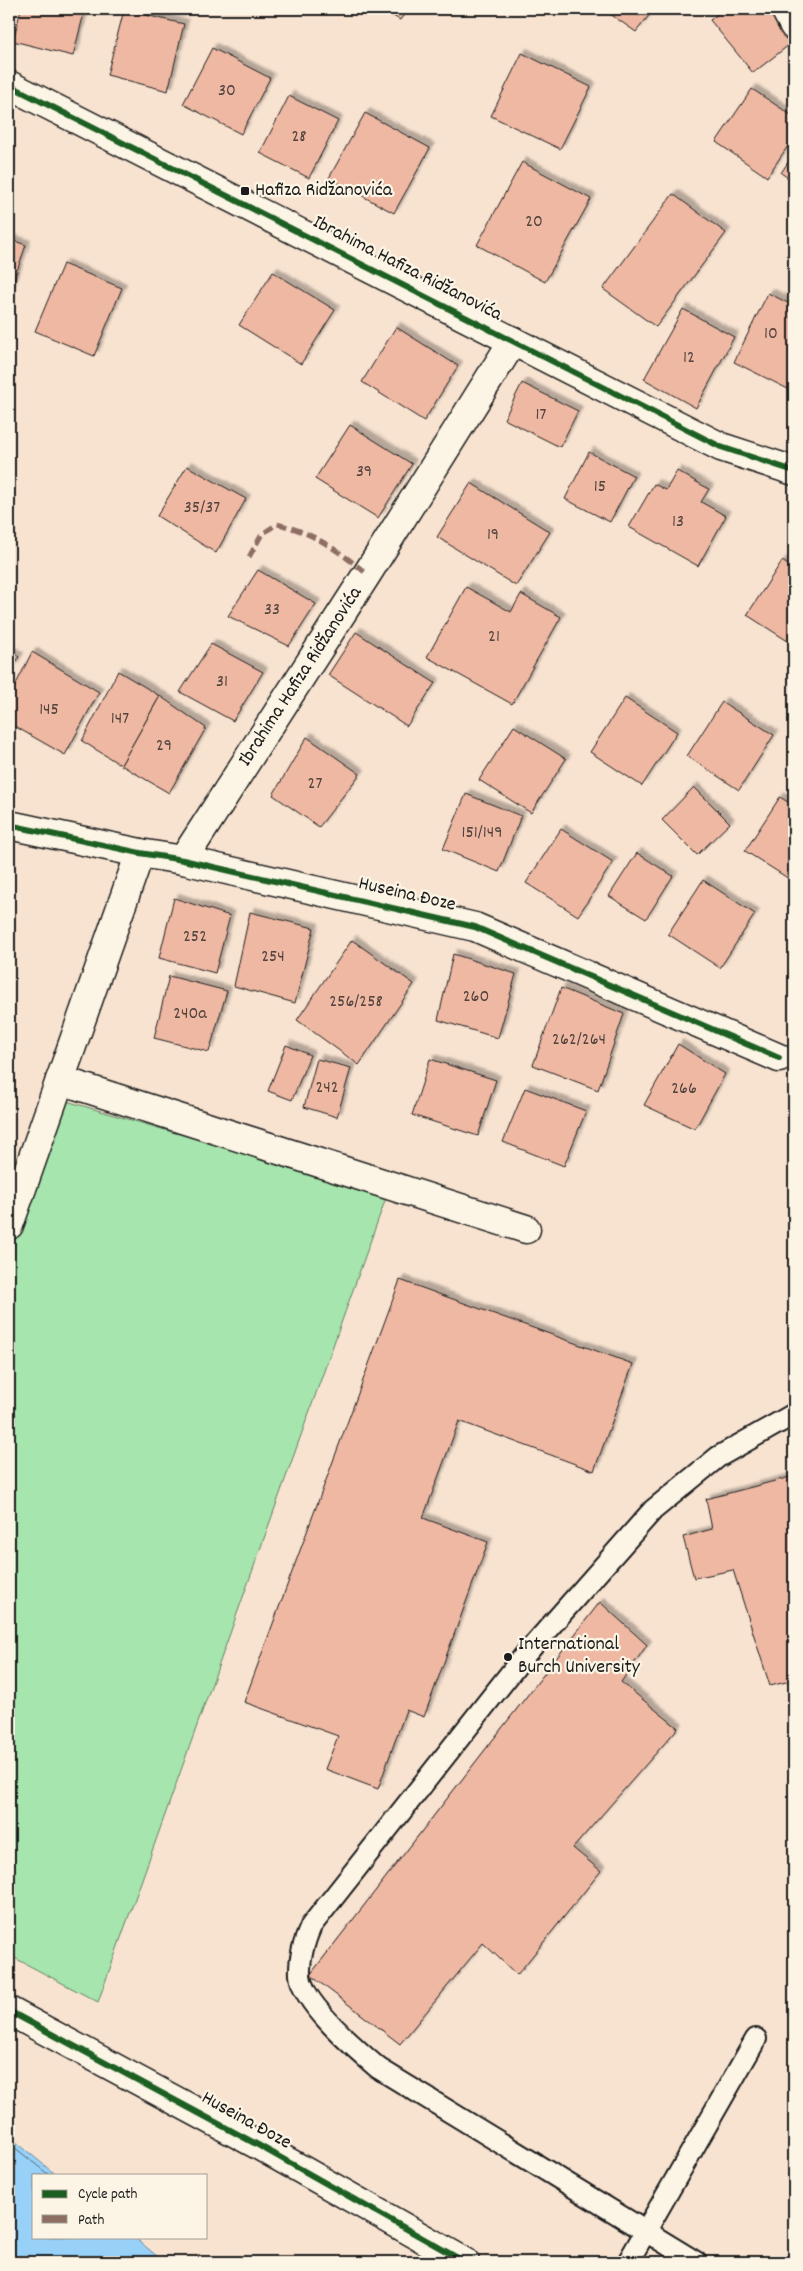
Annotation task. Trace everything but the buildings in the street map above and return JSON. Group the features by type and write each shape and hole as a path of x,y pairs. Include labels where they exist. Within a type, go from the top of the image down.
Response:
{"street":[{"path":"785,9 794,26"},
{"name":"Ibrahima Hafiza Ridžanovića","path":"9,85 721,447 794,471"},
{"name":"Ibrahima Hafiza Ridžanovića","path":"183,860 373,566 513,341"},
{"name":"Huseina Đoze","path":"9,825 140,853 183,860 474,927 779,1058"},
{"path":"9,1225 140,853"},
{"path":"60,1080 526,1229"},
{"name":"Huseina Đoze","path":"9,2012 258,2145 465,2262"}],"lane":[{"path":"696,2262 378,2068 348,2042 314,2004 300,1976 302,1948 312,1926 524,1656 653,1510 718,1457 794,1414"},
{"path":"628,2262 756,2039"}],"green space":[{"path":"46,1095 387,1195 98,2002 9,1955 9,1245"}],"water":[{"path":"9,2136 55,2174 32,2174 32,2238 135,2238 164,2262 9,2262"}],"marked path":[{"path":"249,557 262,534 277,524 290,527 325,543 367,574"}],"cycle path":[{"path":"9,85 721,447 794,471"},
{"path":"9,825 140,853 183,860 475,927 779,1058"},
{"path":"9,2011 258,2145 465,2262"}],"place":[{"name":"Hafiza Ridžanovića","path":"245,191"},
{"name":"International Burch University","path":"508,1657"}]}
